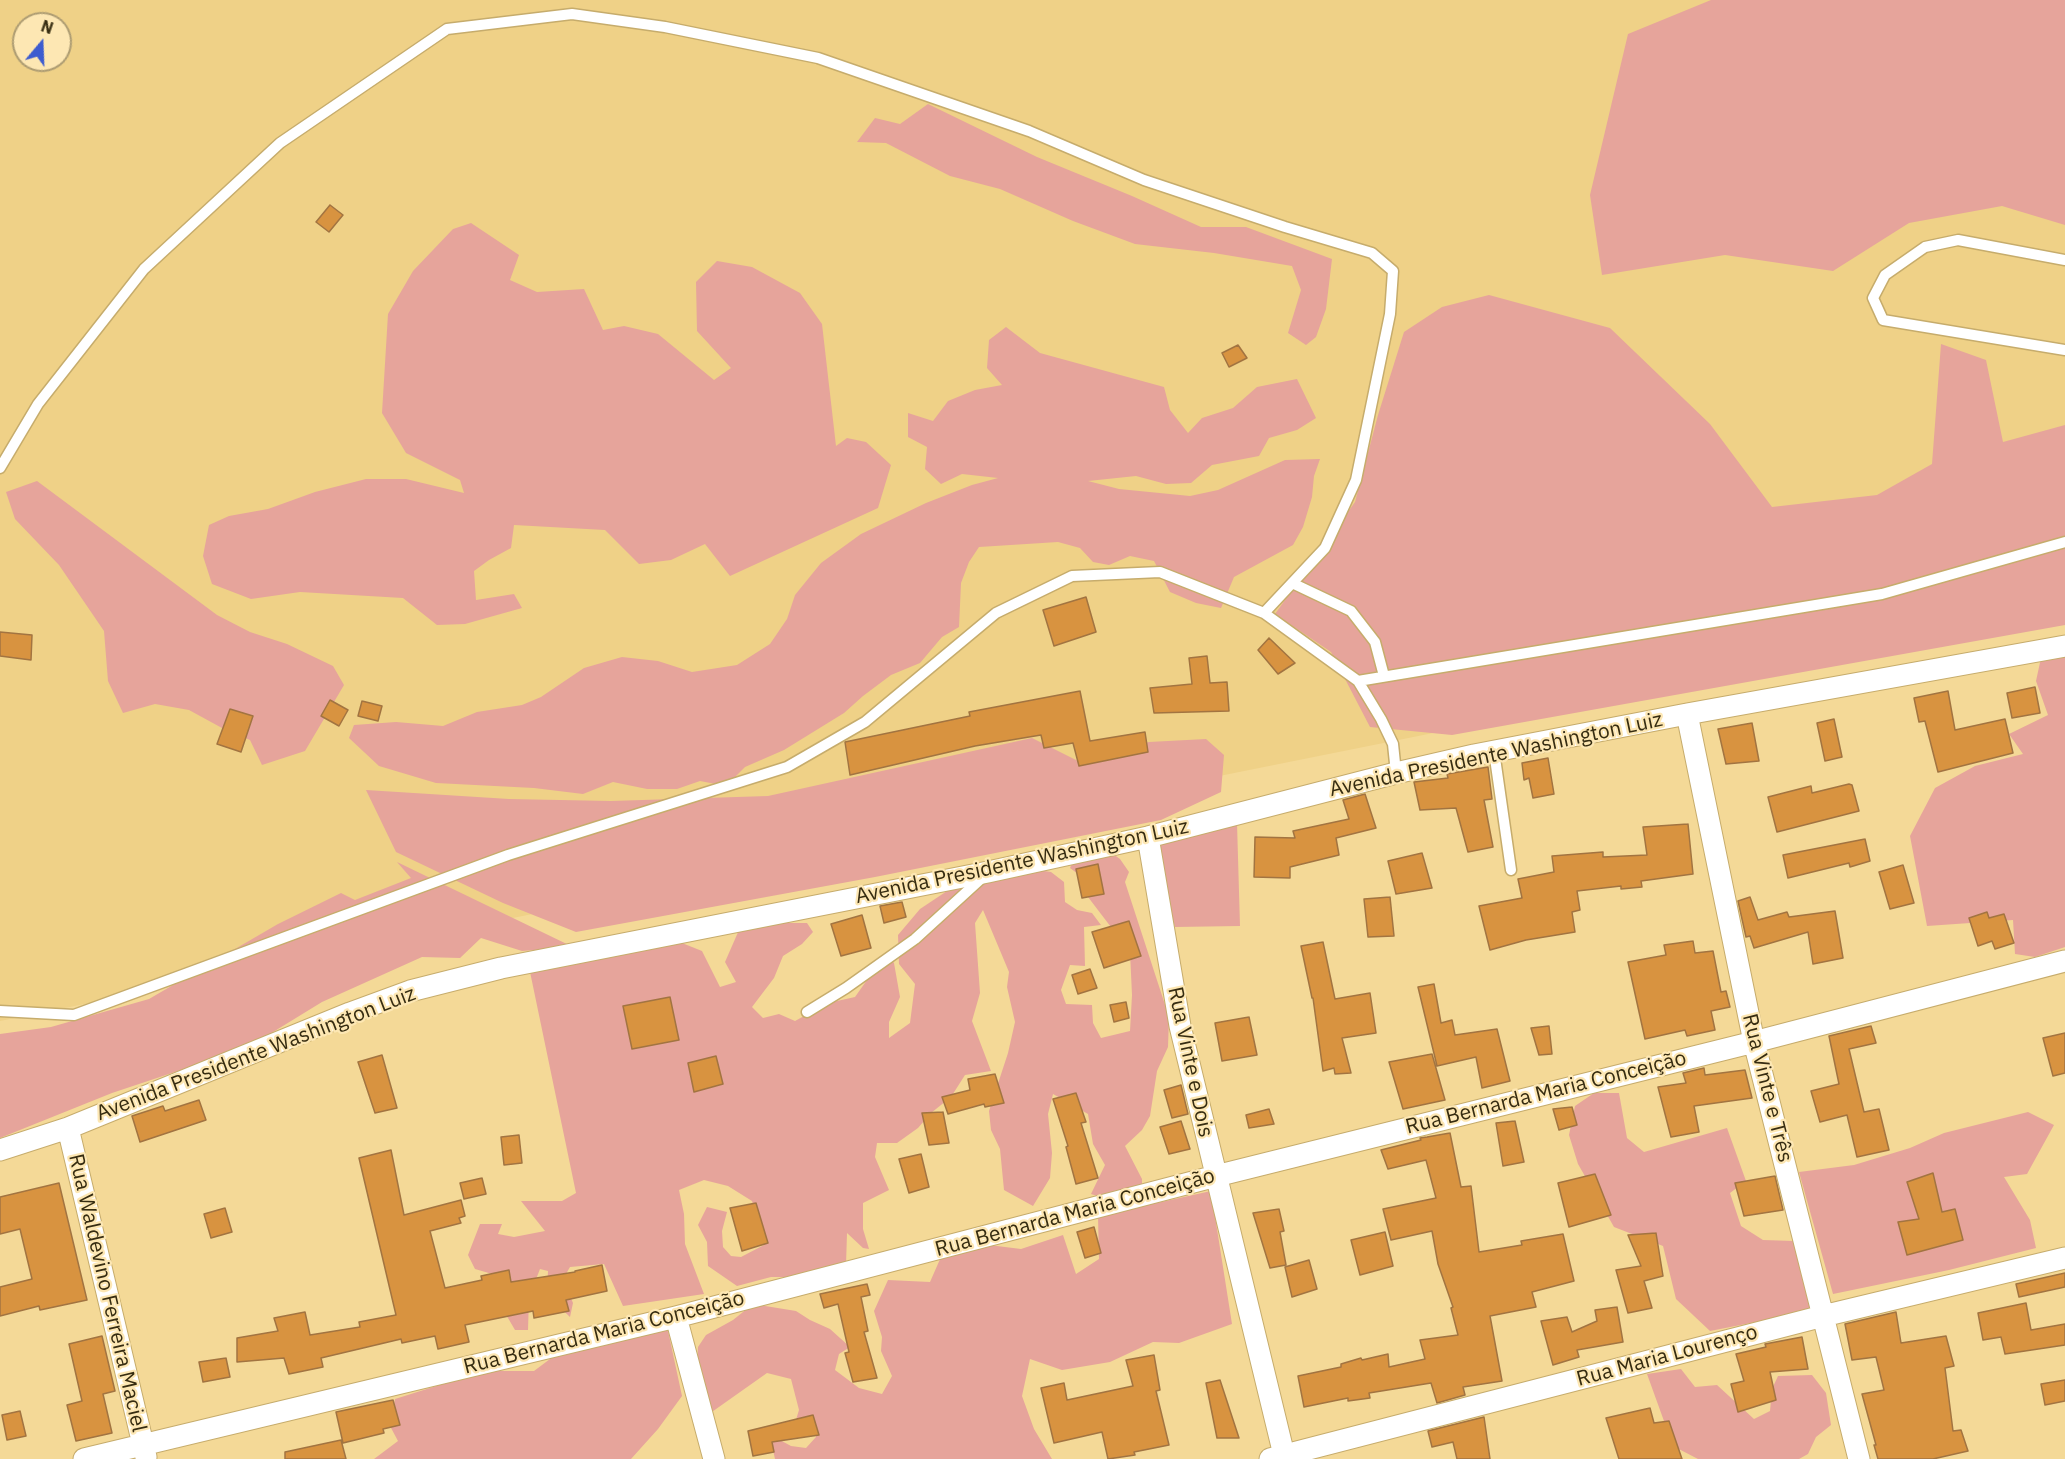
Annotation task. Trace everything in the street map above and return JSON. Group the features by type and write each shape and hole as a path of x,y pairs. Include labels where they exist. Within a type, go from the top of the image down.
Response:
{"street":[{"name":"Avenida Presidente Washington Luiz","path":"0,1150 68,1128 350,1012 410,991 501,968 988,872 1148,837 1396,773 1494,751 2065,646"},
{"name":"Rua Vinte e Três","path":"1687,714 1754,1042 1859,1459"},
{"name":"Rua Vinte e Dois","path":"1148,837 1180,1026 1279,1458"},
{"name":"Rua Bernarda Maria Conceição","path":"84,1459 145,1452 1216,1176 2065,962"},
{"name":"Rua Waldevino Ferreira Maciel","path":"68,1128 145,1452"},
{"name":"Rua Maria Lourenço","path":"1279,1458 1823,1316 2065,1258"},
{"path":"676,1317 714,1459"}],"lane":[{"path":"0,468 38,404 144,269 280,143 447,29 572,14 665,27 818,58 1029,130 1144,180 1372,253 1393,271 1390,314 1356,480 1325,548 1264,613"},
{"path":"2065,260 1958,240 1925,247 1885,274 1873,298 1883,320 2065,350"},
{"path":"1358,681 1882,594 2065,542"},
{"path":"0,1011 74,1015 508,855 787,767 865,722 996,613 1072,576 1160,572 1264,613 1358,681 1381,718 1393,744 1396,773"},
{"path":"1292,583 1351,610 1375,642 1384,676"},
{"path":"1494,751 1511,870"},
{"path":"807,1012 846,988 915,939 988,872"}],"shaded area":[{"path":"0,0 2065,0 2065,576 1717,676 0,1021"},
{"path":"1711,0 2065,0 2065,225 2002,206 1909,223 1833,271 1725,255 1602,275 1590,195 1628,34"},
{"path":"928,104 1037,157 1201,227 1246,227 1332,259 1326,309 1316,337 1306,345 1288,333 1301,290 1292,266 1214,253 1135,244 1073,221 1000,189 950,176 886,143 857,142 875,118 900,124"},
{"path":"471,223 519,255 510,280 537,292 584,289 603,330 624,326 658,334 714,380 731,368 697,331 696,282 717,261 752,267 800,293 822,324 836,446 847,438 866,442 891,465 878,508 730,576 705,544 671,560 639,564 605,530 514,525 511,548 474,571 476,600 514,594 522,608 465,624 437,625 403,598 300,592 251,599 212,584 203,556 209,525 229,516 268,509 315,492 366,479 406,479 464,493 460,480 406,453 382,413 388,314 413,271 453,229"},
{"path":"1489,295 1610,328 1710,424 1772,507 1877,495 1932,464 1941,344 1986,360 2003,442 2065,425 2065,625 1452,735 1370,727 1331,652 1275,614 1355,502 1378,415 1404,332 1442,307"},
{"path":"1006,327 1040,353 1164,387 1170,410 1188,433 1202,418 1233,408 1257,387 1297,379 1316,418 1297,430 1269,438 1259,456 1212,465 1191,483 1166,484 1136,476 1088,481 1119,489 1190,496 1218,490 1285,460 1320,459 1303,527 1293,545 1234,577 1221,608 1196,603 1170,592 1154,561 1130,556 1109,565 1093,562 1080,548 1058,542 979,547 969,562 961,583 959,627 942,637 920,663 891,675 844,713 784,750 745,767 726,786 700,781 677,789 647,789 613,782 583,794 534,788 436,783 379,766 349,738 354,725 396,722 443,726 477,712 522,705 541,697 584,668 622,657 658,661 692,672 737,665 770,644 787,619 795,595 821,563 861,534 926,503 972,485 998,478 962,474 941,484 925,469 927,447 908,437 908,413 933,421 948,401 975,390 1002,385 987,368 989,340"},
{"path":"37,481 217,615 250,632 287,644 333,666 344,685 305,751 262,765 250,740 189,710 155,704 123,713 108,681 104,631 59,565 15,519 6,492"},
{"path":"2065,653 2065,947 2035,957 2015,954 2013,920 1927,926 1910,836 1935,788 1975,766 2023,754 2009,734 2048,715 2036,681 2041,658"},
{"path":"1032,738 1078,761 1149,742 1206,739 1224,755 1221,792 1161,820 875,877 576,932 503,903 396,852 366,790 509,799 611,801 768,796"},
{"path":"1237,823 1240,926 1175,927 1152,840"},
{"path":"1109,851 1120,859 1129,872 1125,882 1169,1017 1168,1047 1157,1071 1150,1116 1142,1130 1125,1146 1142,1179 1142,1189 1107,1199 1091,1194 1105,1165 1093,1144 1088,1114 1053,1094 1048,1114 1052,1153 1050,1178 1033,1206 1004,1190 1000,1149 991,1130 989,1111 1008,1053 1015,1022 1007,987 1009,972 983,910 975,923 980,993 972,1021 991,1071 965,1075 951,1097 931,1113 918,1128 897,1143 877,1143 875,1157 889,1190 863,1203 863,1229 869,1249 863,1248 847,1233 846,1265 802,1277 771,1277 737,1286 708,1266 707,1242 698,1225 707,1207 727,1212 722,1231 723,1247 731,1256 741,1257 764,1245 760,1224 752,1201 728,1186 704,1180 679,1190 684,1214 685,1244 704,1294 623,1306 604,1264 570,1267 563,1279 573,1303 570,1317 547,1295 548,1271 540,1269 529,1297 528,1330 515,1330 498,1307 515,1285 506,1278 475,1269 468,1255 480,1224 502,1224 498,1234 514,1237 545,1231 521,1201 562,1201 576,1193 529,967 682,943 702,951 720,987 736,982 725,962 739,930 765,923 807,923 813,932 802,944 783,956 774,978 752,1007 763,1018 779,1014 795,1021 828,1003 855,997 886,953 894,963 900,997 889,1022 889,1038 910,1023 915,984 899,964 898,935 920,909 959,883 1038,870 1051,872 1064,882 1065,902 1077,910 1092,913 1101,925 1084,927 1085,966 1070,965 1061,990 1066,1004 1092,1005 1093,1023 1101,1038 1130,1031 1132,995 1130,952 1088,897 1093,885 1070,868 1076,855"},
{"path":"397,862 573,947 522,951 481,938 460,958 422,957 322,1002 247,1048 112,1093 0,1138 0,1034 51,1027 149,999 278,924 341,893 355,900 411,878"},
{"path":"1594,1093 1619,1093 1627,1138 1644,1152 1727,1128 1746,1181 1730,1193 1741,1226 1763,1240 1794,1241 1812,1311 1710,1331 1676,1299 1663,1246 1614,1227 1578,1164 1569,1135 1575,1106"},
{"path":"2028,1112 2054,1125 2027,1174 2004,1177 2030,1220 2036,1248 1949,1270 1833,1294 1799,1172 1854,1165 1910,1148 1944,1133"},
{"path":"1211,1191 1232,1324 1179,1343 1153,1342 1110,1362 1062,1370 1030,1359 1022,1396 1034,1429 1052,1459 775,1459 773,1450 752,1437 778,1439 791,1446 806,1448 816,1437 814,1422 795,1423 799,1410 791,1379 767,1373 709,1414 697,1367 698,1347 706,1335 733,1320 753,1304 796,1311 830,1329 850,1347 839,1354 835,1370 859,1388 882,1394 892,1376 881,1351 882,1337 874,1311 888,1280 930,1282 948,1241 967,1230 989,1245 1021,1249 1063,1235 1076,1274 1099,1259 1098,1216"},
{"path":"667,1326 682,1396 658,1429 631,1459 374,1459 398,1441 390,1426 395,1399 484,1371 534,1371 550,1359 551,1343"},
{"path":"1681,1369 1695,1387 1717,1385 1754,1419 1770,1411 1772,1389 1778,1376 1812,1375 1826,1393 1831,1425 1816,1437 1808,1454 1799,1459 1698,1459 1673,1446 1647,1374"}],"building":[{"path":"330,205 343,215 329,232 316,222"},
{"path":"1238,345 1247,358 1229,367 1222,353"},
{"path":"1086,597 1096,632 1054,646 1043,610"},
{"path":"0,632 32,635 31,660 0,656"},
{"path":"1269,638 1295,663 1278,674 1258,650"},
{"path":"1207,656 1210,683 1227,682 1229,711 1154,713 1150,688 1192,684 1189,658"},
{"path":"2035,687 2040,713 2012,718 2007,693"},
{"path":"1080,691 1090,741 1145,732 1148,752 1079,766 1073,743 1044,748 1041,735 975,746 850,775 845,742 970,716 969,712"},
{"path":"1948,691 1955,730 2005,719 2013,753 1938,772 1925,721 1919,722 1914,698"},
{"path":"330,700 348,710 339,726 321,716"},
{"path":"362,701 382,706 378,721 358,716"},
{"path":"230,709 253,716 241,752 217,744"},
{"path":"1834,719 1842,757 1825,761 1817,723"},
{"path":"1752,723 1759,761 1726,764 1718,729"},
{"path":"1548,758 1554,794 1533,798 1529,778 1524,780 1522,763"},
{"path":"1488,767 1492,799 1484,800 1493,847 1468,852 1456,808 1420,810 1414,782 1448,778 1447,774"},
{"path":"1852,785 1859,811 1777,832 1768,797 1811,786 1812,793"},
{"path":"1365,794 1376,828 1336,838 1339,855 1290,867 1290,878 1254,877 1255,837 1295,838 1293,831 1349,819 1343,800"},
{"path":"1688,824 1693,874 1641,881 1642,887 1621,889 1621,886 1577,891 1580,910 1572,912 1575,932 1526,940 1490,950 1479,906 1522,898 1518,879 1554,872 1552,856 1603,852 1603,857 1647,855 1643,827"},
{"path":"1865,839 1870,861 1850,867 1849,863 1788,878 1783,855"},
{"path":"1422,853 1432,888 1396,894 1388,861"},
{"path":"1098,864 1104,894 1082,898 1076,869"},
{"path":"1903,865 1914,903 1890,909 1879,872"},
{"path":"1390,897 1394,936 1368,937 1364,899"},
{"path":"1750,897 1758,920 1787,912 1789,917 1835,911 1843,958 1813,964 1808,932 1754,948 1750,936 1746,937 1738,901"},
{"path":"902,902 906,917 884,923 880,906"},
{"path":"1987,912 1989,918 2004,914 2014,943 1995,949 1992,941 1978,946 1969,918"},
{"path":"862,915 871,948 841,956 831,924"},
{"path":"1129,921 1141,956 1104,968 1092,932"},
{"path":"1693,941 1695,953 1713,951 1721,992 1726,991 1730,1007 1711,1011 1715,1030 1687,1036 1685,1030 1645,1039 1628,962 1666,955 1664,945"},
{"path":"1323,942 1335,999 1370,993 1376,1033 1342,1038 1351,1073 1335,1074 1334,1068 1323,1071 1313,998 1301,946"},
{"path":"1090,969 1097,988 1078,994 1072,975"},
{"path":"1434,984 1441,1023 1452,1020 1455,1035 1497,1029 1510,1081 1482,1088 1476,1057 1437,1066 1418,987"},
{"path":"670,997 679,1040 632,1049 623,1006"},
{"path":"1126,1002 1129,1018 1114,1022 1110,1005"},
{"path":"1249,1017 1257,1055 1222,1061 1215,1023"},
{"path":"1549,1026 1552,1054 1539,1055 1531,1028"},
{"path":"1871,1026 1876,1043 1849,1049 1864,1112 1879,1109 1889,1150 1857,1157 1847,1115 1820,1122 1811,1091 1839,1084 1829,1036"},
{"path":"2065,1033 2065,1073 2053,1076 2043,1038"},
{"path":"1432,1054 1445,1100 1403,1109 1389,1062"},
{"path":"382,1055 397,1108 375,1113 358,1062"},
{"path":"716,1056 723,1084 694,1092 688,1063"},
{"path":"1704,1068 1705,1075 1745,1070 1752,1098 1694,1106 1699,1132 1671,1137 1658,1087 1686,1083 1683,1073"},
{"path":"995,1074 1004,1103 985,1107 984,1104 948,1114 942,1097 970,1090 968,1079"},
{"path":"1181,1085 1188,1114 1172,1118 1164,1090"},
{"path":"1076,1093 1086,1122 1081,1123 1098,1178 1076,1184 1066,1147 1068,1146 1053,1099"},
{"path":"199,1100 206,1120 140,1142 132,1116 163,1106 165,1111"},
{"path":"1572,1107 1577,1125 1559,1130 1553,1109"},
{"path":"1269,1109 1274,1124 1249,1128 1246,1115"},
{"path":"943,1112 949,1143 929,1145 922,1113"},
{"path":"1181,1121 1190,1149 1169,1154 1160,1127"},
{"path":"1515,1121 1524,1162 1503,1166 1496,1123"},
{"path":"1450,1133 1461,1187 1471,1186 1479,1252 1522,1245 1521,1241 1563,1234 1574,1281 1532,1292 1536,1307 1490,1316 1502,1381 1463,1387 1465,1395 1437,1403 1431,1383 1369,1393 1370,1398 1348,1401 1348,1398 1304,1407 1298,1376 1341,1367 1341,1364 1361,1358 1362,1360 1388,1354 1389,1367 1425,1359 1420,1340 1458,1335 1451,1308 1453,1307 1438,1264 1432,1231 1391,1240 1383,1209 1436,1198 1426,1160 1388,1169 1381,1150 1421,1140 1420,1138"},
{"path":"519,1135 522,1163 504,1165 501,1137"},
{"path":"391,1150 404,1215 461,1200 465,1216 459,1218 461,1223 430,1231 445,1288 482,1280 481,1276 509,1270 511,1282 575,1272 602,1265 607,1291 566,1300 569,1311 534,1318 533,1311 465,1325 469,1342 438,1349 435,1336 402,1343 401,1339 321,1358 323,1367 289,1374 284,1358 237,1362 237,1338 278,1331 274,1318 305,1312 310,1335 360,1327 359,1322 396,1315 359,1158"},
{"path":"921,1154 929,1187 909,1193 899,1159"},
{"path":"1933,1173 1942,1212 1955,1209 1963,1240 1907,1255 1898,1222 1919,1219 1907,1182"},
{"path":"1595,1174 1611,1215 1569,1227 1558,1183"},
{"path":"1775,1176 1783,1210 1744,1216 1735,1183"},
{"path":"482,1178 486,1194 464,1199 460,1183"},
{"path":"59,1183 87,1300 40,1310 39,1306 0,1316 0,1287 32,1279 20,1229 0,1234 0,1197"},
{"path":"756,1203 768,1243 742,1251 730,1208"},
{"path":"225,1208 232,1232 211,1238 204,1214"},
{"path":"1279,1209 1284,1231 1280,1232 1286,1265 1270,1268 1253,1213"},
{"path":"1094,1227 1101,1253 1085,1258 1077,1232"},
{"path":"1385,1232 1393,1266 1360,1275 1351,1240"},
{"path":"1656,1233 1663,1276 1644,1281 1652,1308 1628,1313 1616,1270 1641,1266 1628,1235"},
{"path":"1309,1260 1317,1289 1292,1297 1285,1267"},
{"path":"2065,1273 2065,1287 2019,1297 2016,1284"},
{"path":"867,1284 870,1295 861,1297 868,1331 864,1332 877,1378 853,1382 845,1353 849,1352 838,1304 824,1308 820,1294"},
{"path":"2026,1303 2031,1330 2065,1324 2065,1345 2005,1354 2001,1337 1983,1340 1978,1313"},
{"path":"1617,1307 1623,1342 1577,1350 1579,1357 1553,1365 1541,1321 1567,1317 1572,1332 1597,1321 1595,1310"},
{"path":"1896,1312 1901,1343 1946,1336 1954,1366 1945,1368 1953,1431 1961,1430 1968,1451 1933,1459 1878,1459 1862,1394 1884,1390 1876,1357 1852,1360 1845,1324"},
{"path":"102,1336 115,1391 103,1394 112,1433 76,1441 67,1405 82,1401 69,1344"},
{"path":"1802,1337 1808,1369 1770,1372 1776,1400 1738,1412 1731,1384 1744,1381 1736,1354 1766,1347 1765,1344"},
{"path":"1154,1355 1160,1390 1156,1391 1169,1445 1134,1452 1135,1455 1108,1459 1102,1432 1054,1443 1041,1388 1064,1383 1067,1400 1133,1386 1126,1360"},
{"path":"226,1358 230,1377 203,1382 199,1362"},
{"path":"1220,1380 1239,1438 1217,1438 1206,1383"},
{"path":"2065,1380 2065,1401 2045,1405 2041,1384"},
{"path":"393,1400 400,1425 383,1429 384,1433 343,1443 336,1412"},
{"path":"1650,1408 1654,1423 1669,1421 1682,1459 1619,1459 1606,1418"},
{"path":"20,1411 26,1436 7,1440 2,1415"},
{"path":"813,1415 819,1435 772,1442 774,1452 753,1456 748,1431"},
{"path":"1484,1417 1490,1459 1457,1459 1453,1442 1432,1447 1428,1431"},
{"path":"341,1440 346,1459 285,1459 285,1452"}]}
